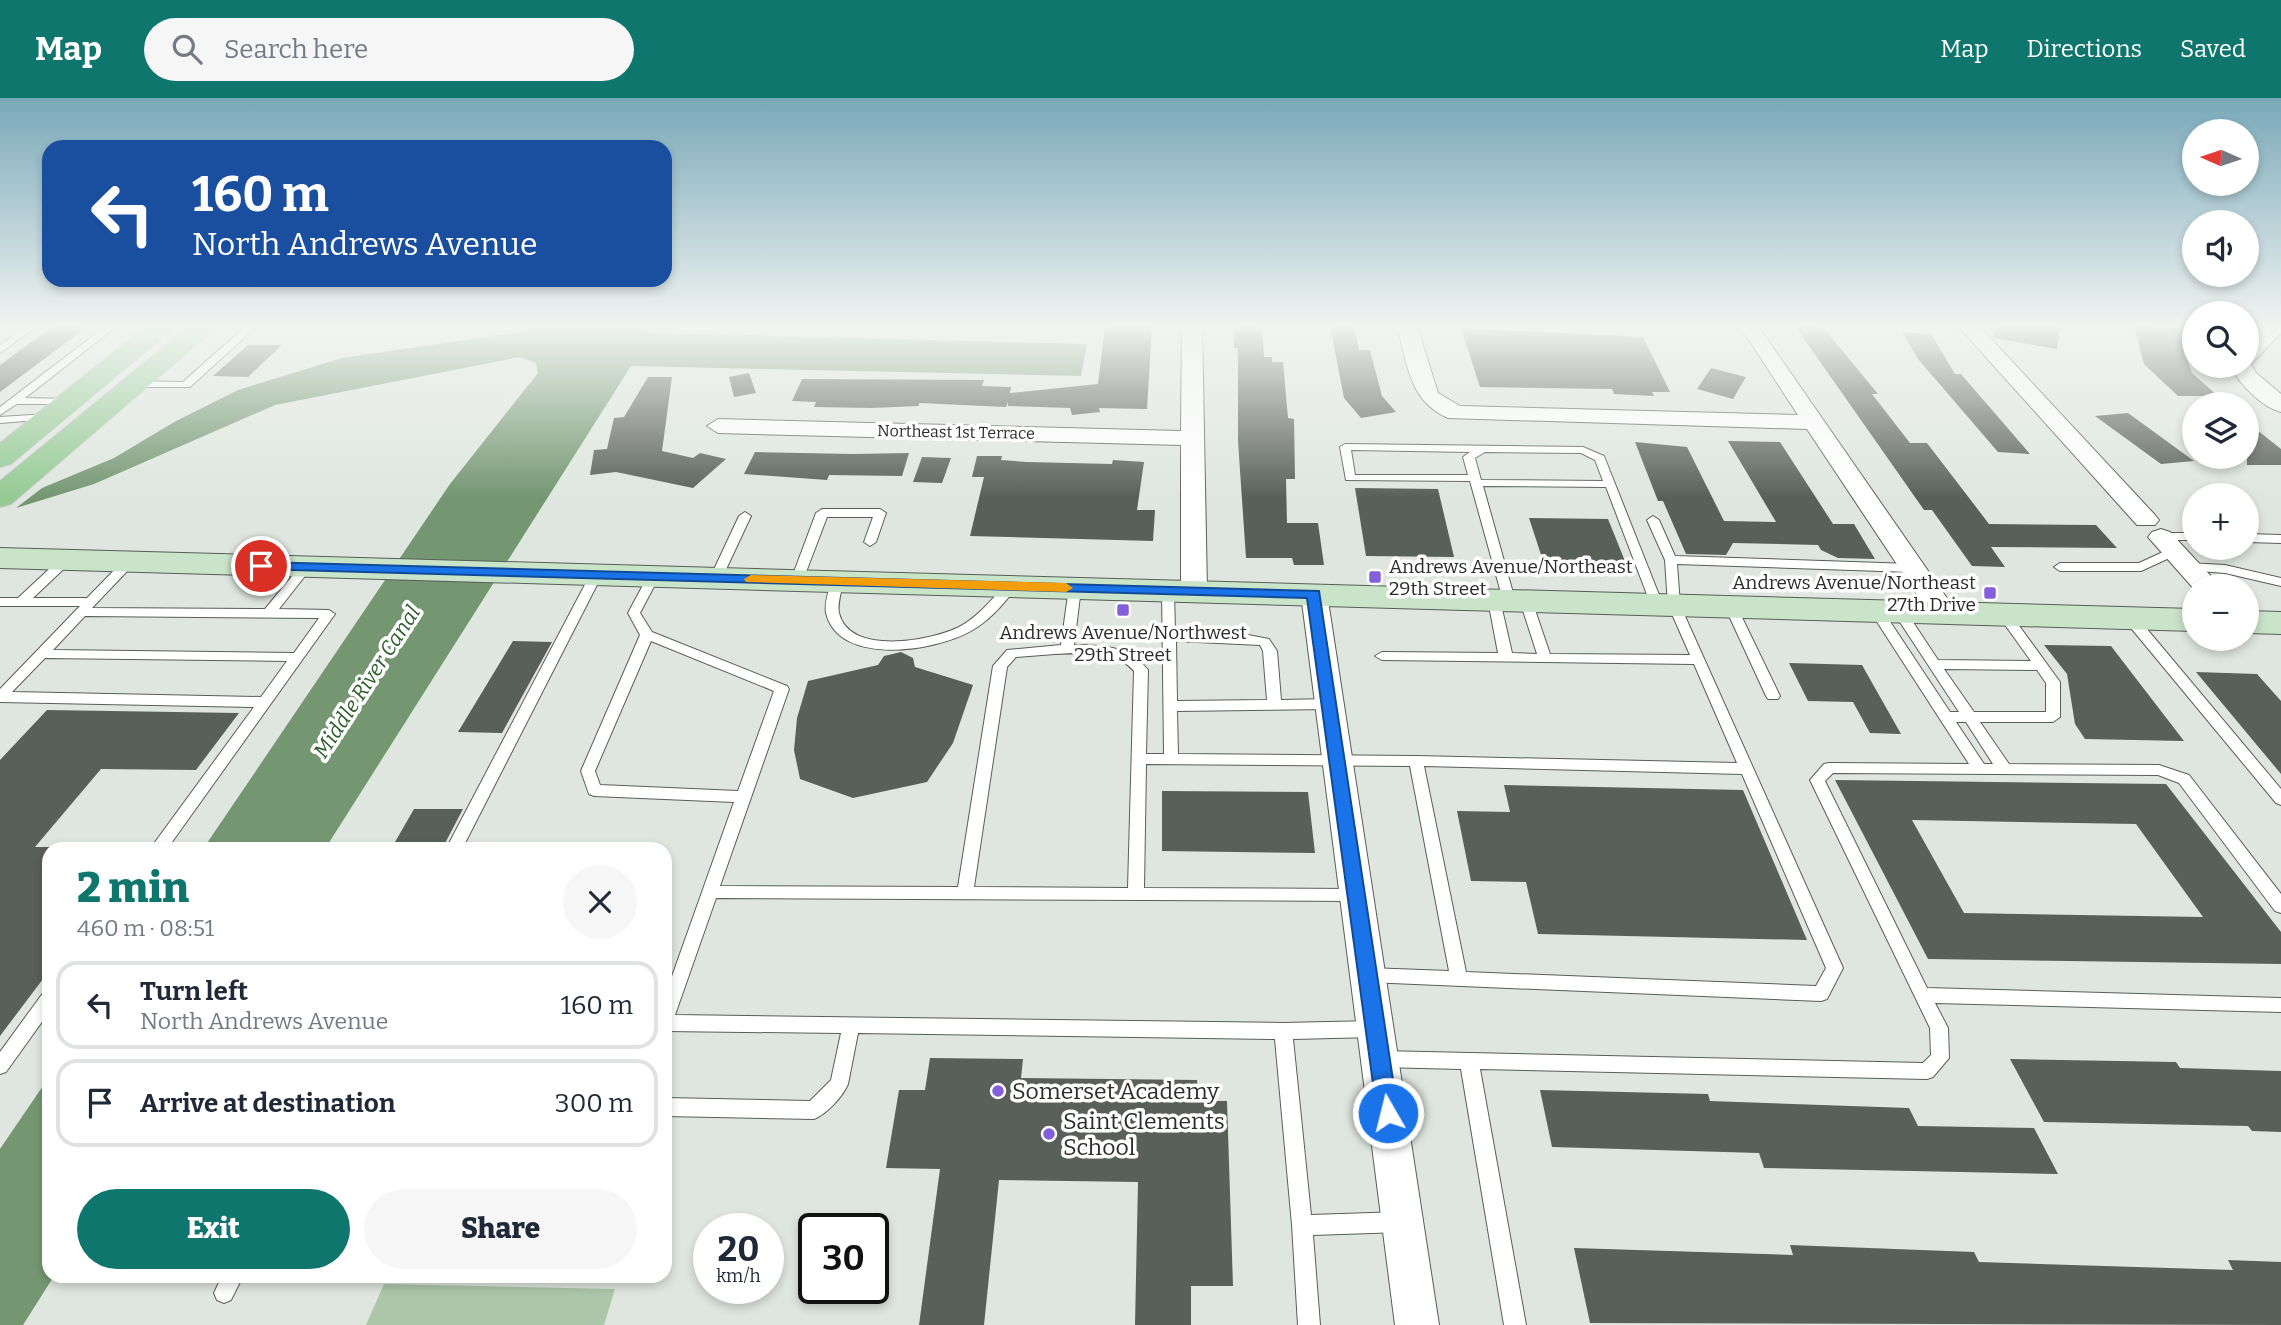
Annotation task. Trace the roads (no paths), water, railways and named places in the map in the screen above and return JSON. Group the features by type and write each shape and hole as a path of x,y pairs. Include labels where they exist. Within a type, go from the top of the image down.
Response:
{"main road":[{"path":"5,450 92,383"},
{"path":"0,497 135,384"},
{"path":"0,558 2182,621"},
{"path":"2259,622 2281,623"}],"street":[{"path":"1181,590 1195,438 1194,383"},
{"path":"1424,383 1428,395 1440,406 1457,413 1815,422"},
{"path":"1788,383 1944,614"},
{"path":"2022,383 2179,550"},
{"path":"2255,383 2281,405"},
{"name":"Northeast 1st Terrace","path":"718,426 1195,438"},
{"path":"1314,594 1418,1325"}],"lane":[{"path":"0,412 38,383"},
{"path":"135,384 188,383"},
{"path":"15,401 59,410"},
{"path":"0,420 59,410"},
{"path":"1368,975 1821,993 1835,968 1698,660 1665,605 1600,458 1583,450 1345,447 1350,478 1610,484"},
{"path":"1483,449 1469,457 1510,600 1545,658"},
{"path":"797,580 822,513 880,513 870,542"},
{"path":"716,578 745,516"},
{"path":"1653,520 1671,560 1665,605"},
{"path":"2259,538 2281,539"},
{"path":"2060,567 2141,567 2179,550 2225,569 2281,582"},
{"path":"21,602 66,560"},
{"path":"1671,560 1911,568"},
{"path":"0,697 129,562"},
{"path":"269,613 306,567"},
{"path":"458,842 596,575"},
{"path":"653,577 634,613 647,635 782,689 672,1002"},
{"path":"837,581 833,614 843,630 864,642 889,646 939,641 964,630 981,618 1011,586"},
{"path":"1067,651 1075,588"},
{"path":"1171,759 1169,637 1181,590"},
{"path":"1506,658 1510,600"},
{"path":"0,602 328,614 163,842"},
{"path":"1731,607 1773,696"},
{"path":"1888,612 1934,664 2005,770"},
{"path":"1888,612 1946,717 1980,769"},
{"path":"1946,717 2053,717 2053,682 2004,615"},
{"path":"2131,619 2281,799"},
{"path":"647,635 588,771 594,790 744,797"},
{"path":"1169,637 1248,639 1264,642 1270,651 1274,705"},
{"path":"965,893 1000,666 1012,653 1106,651 1129,658 1141,670 1136,894"},
{"path":"41,654 297,657"},
{"path":"1382,656 1698,660"},
{"path":"1934,664 2041,666"},
{"path":"0,697 265,702"},
{"path":"1170,706 1329,704"},
{"path":"1139,759 1337,759 1746,769"},
{"path":"1416,761 1459,979"},
{"path":"672,1022 1283,1031 1469,1060 1927,1071 1940,1058 1938,1028 1817,780 1829,768 2159,770 2184,779 2281,906"},
{"path":"710,892 1356,895"},
{"path":"1922,995 2281,1005"},
{"path":"0,1066 42,1008"},
{"path":"672,1107 814,1110 839,1084 851,1025"},
{"path":"1283,1031 1309,1325"},
{"path":"1469,1060 1515,1325"},
{"path":"1302,1224 1403,1222"}],"water":[{"path":"260,383 386,383 275,405 94,484 16,508 42,488 114,458 176,421 238,390"},
{"name":"Middle River Canal","path":"530,383 620,383 329,842 208,842 450,484"},
{"path":"42,1087 42,1283 50,1283 23,1325 0,1325 0,1149"}],"place":[{"name":"Andrews Avenue/Northeast 29th Street","path":"1375,577"},
{"name":"Andrews Avenue/Northeast 27th Drive","path":"1990,593"},
{"name":"Andrews Avenue/Northwest 29th Street","path":"1123,610"},
{"name":"Somerset Academy","path":"998,1091"},
{"name":"Saint Clements School","path":"1049,1134"}]}
